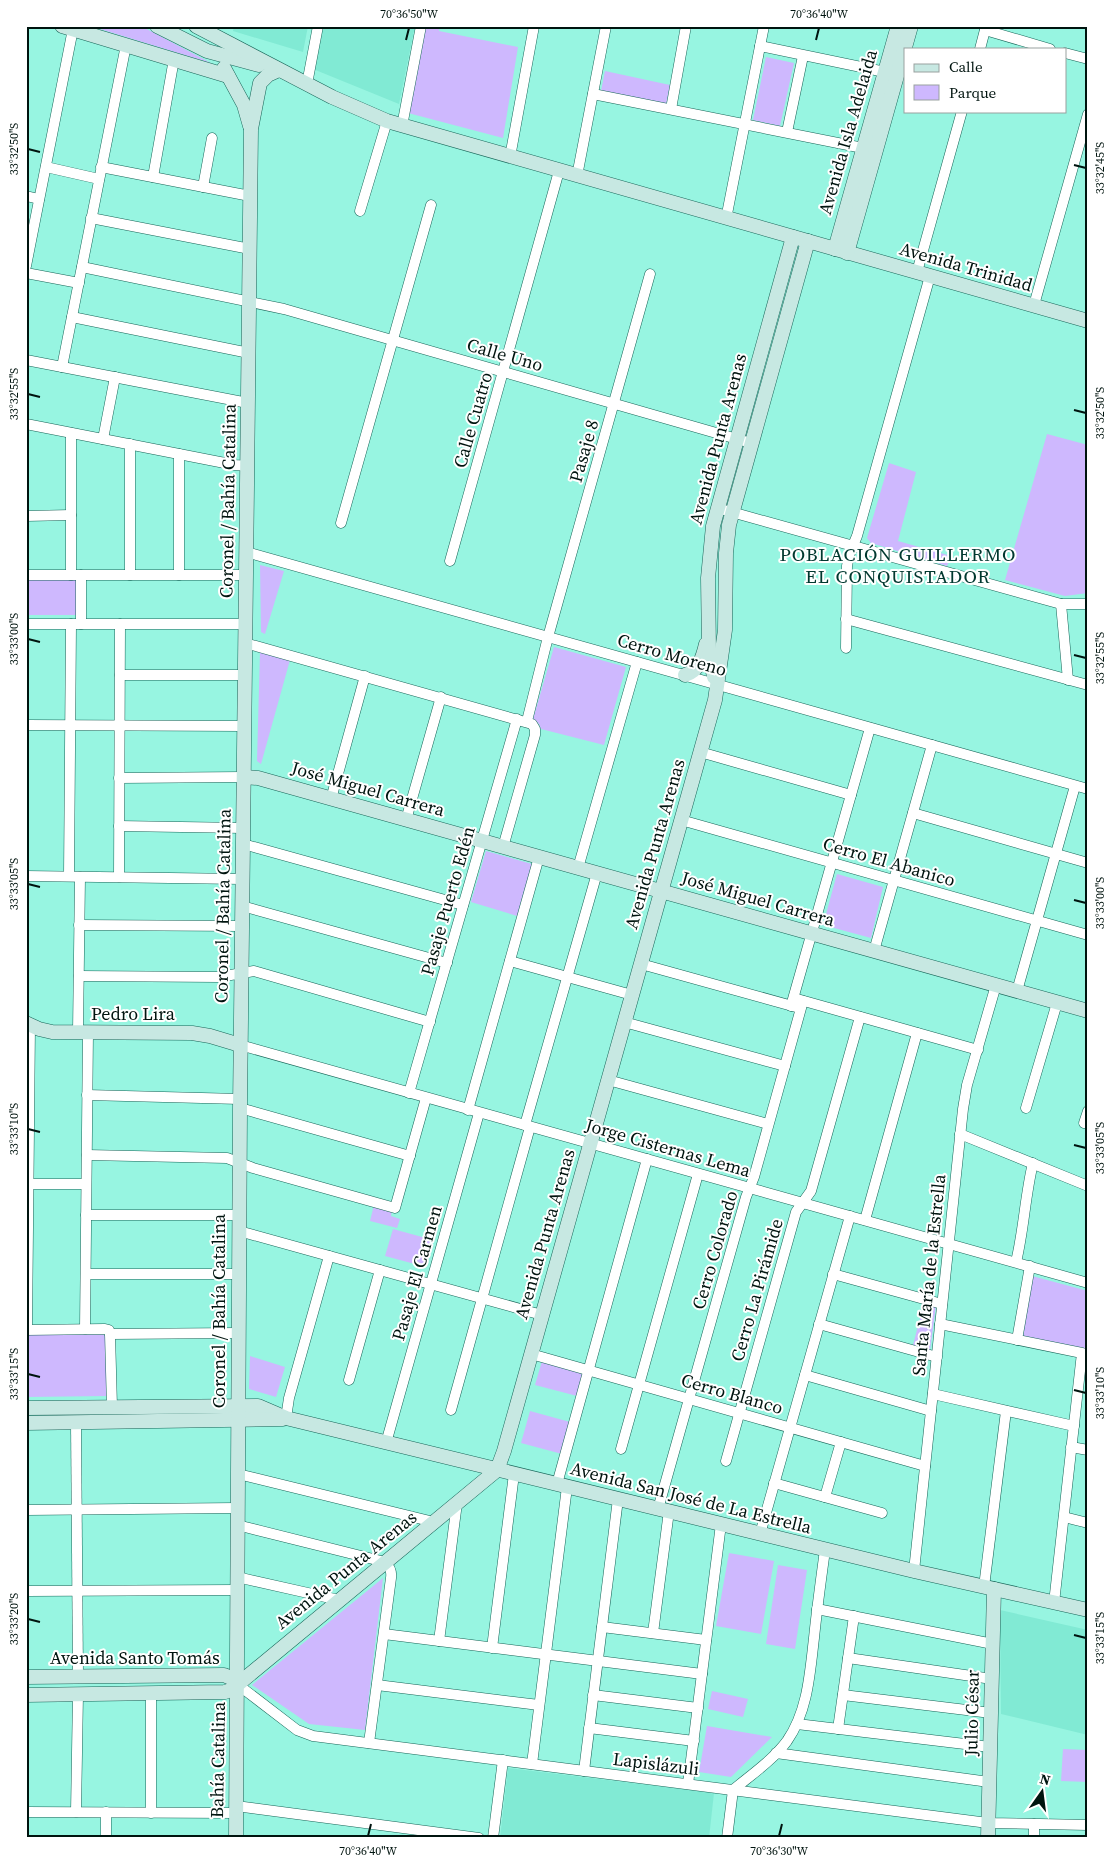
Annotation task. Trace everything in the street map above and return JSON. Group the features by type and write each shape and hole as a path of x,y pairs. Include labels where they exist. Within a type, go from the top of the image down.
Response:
{"main road":[{"path":"157,26 189,44 219,56 279,70"},
{"path":"196,26 218,32 279,70"},
{"name":"Avenida Isla Adelaida","path":"841,251 863,148 898,26"},
{"path":"904,48 911,26"},
{"path":"67,27 228,76"},
{"path":"218,32 219,56 244,105 251,129"},
{"path":"841,251 904,48"},
{"path":"251,129 260,83 265,77 279,70"},
{"name":"Avenida Trinidad","path":"279,70 339,101 402,126 1088,321"},
{"name":"Coronel / Bahía Catalina","path":"237,1684 240,1046 251,129"},
{"name":"Avenida Punta Arenas","path":"716,684 711,664 709,636 709,560 717,508 793,237"},
{"name":"Avenida Punta Arenas","path":"237,1684 497,1470 714,700 725,630 726,553 732,513 808,241"},
{"path":"685,675 692,673 698,667 709,636"},
{"name":"José Miguel Carrera","path":"244,777 258,778 331,798 1088,1011"},
{"name":"Pedro Lira","path":"28,1024 46,1031 192,1033 210,1036 240,1046"},
{"name":"Avenida San José de La Estrella","path":"26,1408 258,1406 286,1418 386,1443 825,1550 1088,1610"},
{"name":"Avenida San José de La Estrella","path":"26,1423 286,1418"},
{"name":"Julio César","path":"988,1838 993,1644 989,1588"},
{"name":"Avenida Santo Tomás","path":"26,1677 224,1675 231,1678 237,1684 231,1690 225,1692 26,1695"},
{"name":"Bahía Catalina","path":"236,1838 237,1684"}],"street":[{"path":"306,84 318,26"},
{"path":"402,126 421,26"},
{"path":"510,157 534,26"},
{"path":"577,176 606,26"},
{"path":"671,109 686,26"},
{"path":"726,219 764,26"},
{"path":"26,266 28,248 46,168 67,27"},
{"path":"980,48 985,28 1047,48"},
{"path":"62,367 126,44"},
{"path":"760,46 885,72"},
{"path":"1066,53 1088,59"},
{"path":"787,132 803,56"},
{"path":"153,177 174,59"},
{"path":"593,94 863,148"},
{"path":"917,272 962,112"},
{"path":"1034,306 1088,114"},
{"path":"360,212 387,121"},
{"path":"203,187 212,138"},
{"path":"101,167 250,196"},
{"path":"46,168 99,178"},
{"name":"Calle Cuatro","path":"450,561 559,171"},
{"path":"26,196 39,199"},
{"path":"341,523 431,205"},
{"path":"92,218 250,249"},
{"name":"Calle Uno","path":"82,267 249,301 393,340 751,443"},
{"path":"26,273 78,283"},
{"name":"Pasaje 8","path":"548,637 650,274"},
{"path":"846,648 847,566 849,555 854,546 930,276"},
{"path":"72,317 249,353"},
{"path":"26,360 248,403"},
{"path":"103,439 115,377"},
{"path":"26,424 248,466"},
{"path":"72,433 71,515 76,575 76,624 70,726 75,876 79,925 79,976 87,1095 85,1329"},
{"path":"130,444 130,575"},
{"path":"179,454 179,576"},
{"path":"717,508 1061,604 1088,604"},
{"path":"26,516 71,515"},
{"name":"Cerro Moreno","path":"246,552 1088,789"},
{"path":"26,575 246,575"},
{"path":"1061,604 1068,680"},
{"path":"846,619 1088,684"},
{"path":"26,624 246,624"},
{"path":"119,877 120,624"},
{"name":"Pasaje Puerto Edén","path":"410,1093 482,841 548,637"},
{"path":"245,643 522,720 534,726 535,732 503,847"},
{"path":"578,868 637,662"},
{"path":"120,676 245,675"},
{"path":"331,798 366,676"},
{"path":"406,820 440,697"},
{"path":"26,726 244,726"},
{"name":"Cerro Colorado","path":"653,1634 664,1510 689,1399 785,1066 811,933 870,728"},
{"path":"874,951 932,745"},
{"path":"700,752 850,795"},
{"path":"119,778 244,777"},
{"path":"1017,991 1075,786"},
{"path":"913,813 1088,863"},
{"name":"Cerro El Abanico","path":"681,820 1088,935"},
{"path":"119,826 243,828"},
{"path":"243,844 464,905"},
{"path":"468,1110 539,857"},
{"path":"452,1410 567,977 597,873"},
{"path":"26,876 242,879"},
{"path":"242,906 447,963"},
{"path":"79,925 242,926"},
{"path":"510,960 632,995"},
{"path":"641,964 860,1017 978,1050"},
{"path":"79,976 219,977 259,972 430,1022"},
{"name":"Santa María de la Estrella","path":"914,1571 964,1098 996,985"},
{"path":"1026,1108 1058,1003"},
{"name":"Cerro La Pirámide","path":"726,1461 796,1212 811,1191 860,1017"},
{"path":"624,1022 785,1066"},
{"path":"28,1024 27,1330 85,1329 109,1332 238,1333"},
{"path":"865,1220 917,1033"},
{"name":"Jorge Cisternas Lema","path":"240,1046 1088,1282"},
{"path":"608,1080 768,1124"},
{"path":"87,1095 240,1104 410,1156"},
{"path":"87,1155 227,1158 239,1161 253,1168 395,1208 426,1098"},
{"path":"1084,1123 1088,1111"},
{"name":"Pasaje El Carmen","path":"386,1443 480,1113"},
{"path":"960,1134 1088,1186"},
{"path":"532,1764 546,1654 562,1485 588,1370 647,1160"},
{"path":"1016,1262 1024,1229 1028,1189 1033,1164"},
{"path":"621,1449 698,1174"},
{"path":"27,1184 86,1184"},
{"path":"86,1214 239,1215"},
{"path":"760,1534 850,1216"},
{"path":"239,1230 542,1315"},
{"path":"286,1418 289,1398 329,1256"},
{"path":"1017,1340 1030,1266"},
{"path":"349,1380 380,1270"},
{"path":"86,1274 238,1274"},
{"path":"833,1274 942,1304"},
{"path":"819,1324 936,1357"},
{"path":"940,1324 1082,1353 1084,1374 1071,1447 1054,1603"},
{"path":"109,1332 112,1407"},
{"name":"Cerro Blanco","path":"531,1354 925,1466"},
{"path":"804,1376 931,1411"},
{"path":"933,1394 1074,1426"},
{"path":"989,1588 1006,1411"},
{"path":"76,1423 78,1676"},
{"path":"825,1497 841,1442"},
{"path":"1071,1447 1088,1450"},
{"path":"238,1474 434,1522"},
{"path":"492,1648 514,1474"},
{"path":"774,1484 882,1513"},
{"path":"584,1771 618,1499"},
{"path":"439,1641 457,1504"},
{"path":"26,1510 238,1508"},
{"path":"1064,1517 1088,1523"},
{"path":"688,1784 720,1524"},
{"path":"237,1525 385,1562 392,1573 369,1743"},
{"path":"727,1838 733,1790 776,1753 788,1739 796,1724 806,1696 825,1550"},
{"path":"26,1591 77,1591 237,1583 339,1600"},
{"path":"817,1609 993,1644"},
{"path":"838,1729 854,1616"},
{"path":"602,1627 706,1640"},
{"path":"384,1634 702,1674"},
{"path":"848,1658 992,1679"},
{"name":"Lapislázuli","path":"237,1684 302,1733 313,1736 988,1823 1088,1825"},
{"path":"377,1685 539,1705"},
{"path":"151,1693 151,1813"},
{"path":"76,1812 78,1694"},
{"path":"593,1695 698,1708"},
{"path":"843,1695 991,1713"},
{"path":"796,1724 990,1747"},
{"path":"589,1728 694,1741"},
{"path":"776,1753 989,1782"},
{"path":"493,1838 503,1760"},
{"path":"26,1812 151,1813 236,1809 478,1838"},
{"path":"106,1812 106,1838"},
{"path":"1034,1824 1034,1838"}],"shaded area":[{"path":"234,26 308,26 303,52 233,31"},
{"path":"322,26 415,26 399,104 313,69"},
{"path":"1000,1610 1088,1630 1088,1735 1001,1714"},
{"path":"508,1768 714,1793 709,1838 500,1838"}],"green space":[{"path":"90,26 141,26 211,63"},
{"path":"425,26 440,26 439,31 518,47 503,138 408,113"},
{"path":"766,57 794,63 780,126 753,120"},
{"path":"605,71 670,85 666,105 601,91"},
{"path":"1047,434 1088,445 1088,593 1065,596 1005,580"},
{"path":"889,463 916,472 898,541 951,556 947,566 871,543 867,538"},
{"path":"260,565 284,571 265,634 261,632"},
{"path":"76,578 77,615 26,615 26,579"},
{"path":"554,647 626,667 604,745 541,729 539,724 533,719"},
{"path":"260,652 290,660 261,764 257,761"},
{"path":"486,851 532,864 517,916 471,902"},
{"path":"837,874 883,887 871,938 823,925"},
{"path":"374,1205 392,1210 391,1216 400,1219 397,1228 370,1221"},
{"path":"393,1229 433,1240 426,1267 385,1256"},
{"path":"1032,1276 1088,1291 1088,1349 1023,1337"},
{"path":"924,1303 936,1305 930,1350 913,1345"},
{"path":"103,1334 105,1336 108,1396 26,1397 26,1335"},
{"path":"250,1356 285,1367 276,1397 249,1389"},
{"path":"542,1361 583,1373 577,1396 535,1385"},
{"path":"530,1411 570,1422 562,1454 521,1443"},
{"path":"729,1553 774,1561 761,1634 716,1626"},
{"path":"778,1565 807,1570 795,1649 766,1644"},
{"path":"383,1578 365,1730 309,1724 252,1685"},
{"path":"712,1691 748,1699 743,1717 708,1709"},
{"path":"707,1726 772,1737 731,1777 699,1772"},
{"path":"1063,1749 1088,1750 1088,1782 1061,1781"}],"district":[{"name":"POBLACIÓN GUILLERMO EL CONQUISTADOR","path":"898,565"}]}
